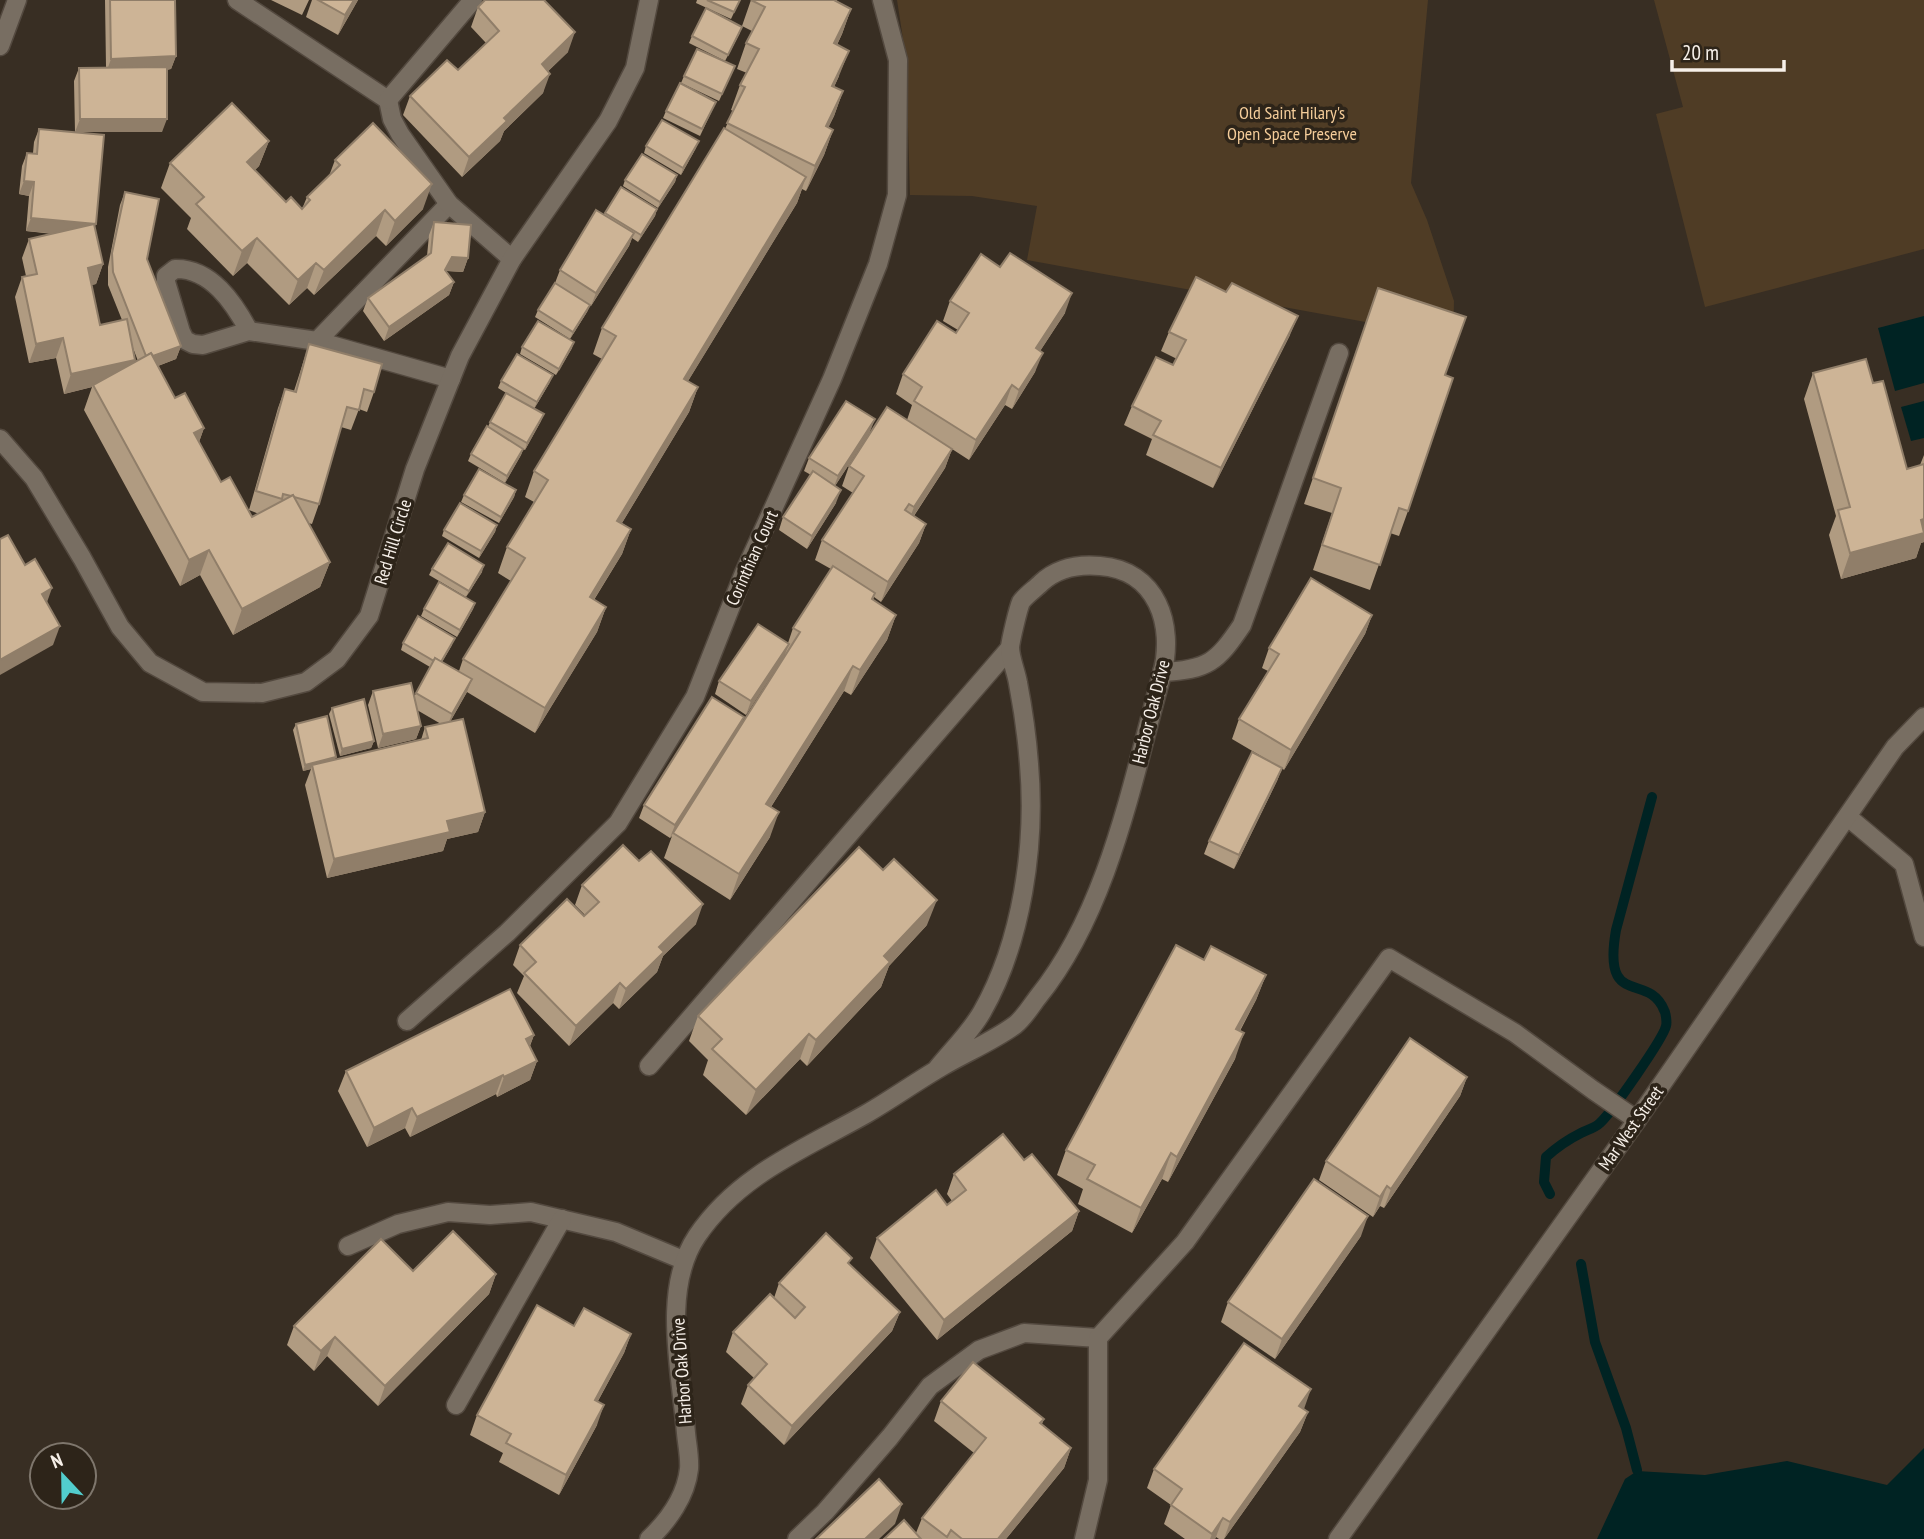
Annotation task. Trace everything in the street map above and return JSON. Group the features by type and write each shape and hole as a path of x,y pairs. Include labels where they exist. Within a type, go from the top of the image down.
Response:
{"street":[{"path":"0,46 17,0"},
{"path":"237,0 388,100 392,119 400,134 449,204 512,259"},
{"path":"388,100 473,0"},
{"name":"Red Hill Circle","path":"0,439 34,478 120,627 150,663 203,692 262,693 306,682 337,660 369,616 415,470 460,356 512,259 608,121 635,68 649,0"},
{"name":"Corinthian Court","path":"407,1021 507,933 618,823 695,697 744,573 832,379 878,264 897,195 898,60 883,0"},
{"path":"317,341 449,204"},
{"path":"249,331 235,304 226,294 194,271 175,269 169,272 166,282 181,332 185,340 193,344 203,345 249,331 317,341 451,379"},
{"path":"1163,672 1190,671 1211,663 1227,647 1242,625 1339,353"},
{"name":"Harbor Oak Drive","path":"649,1539 678,1503 689,1469 676,1321 683,1260 698,1234 733,1193 795,1151 868,1113 1016,1024 1055,976 1084,923 1108,862 1133,784 1154,695 1163,672 1166,649 1162,610 1142,579 1115,567 1081,564 1051,574 1021,602 1010,648 1019,684 1030,766 1029,832 1021,908 1003,971 979,1017 936,1070"},
{"path":"649,1066 1010,648"},
{"name":"Mar West Street","path":"1338,1539 1631,1116 1848,817 1895,747 1921,725"},
{"path":"1848,817 1904,864 1924,937"},
{"path":"1084,1539 1098,1480 1098,1338 1185,1242 1389,958 1515,1032 1631,1116"},
{"path":"348,1246 398,1224 447,1212 490,1216 531,1212 616,1232 683,1260"},
{"path":"456,1405 562,1219"},
{"path":"797,1539 825,1512 930,1386 979,1350 1024,1333 1098,1338"}],"green space":[{"name":"Old Saint Hilary's Open Space Preserve","path":"897,0 1428,0 1411,183 1427,220 1454,301 1453,338 1027,260 1037,206 972,196 910,195 906,58"},
{"path":"1654,0 1924,0 1924,249 1705,307 1656,114 1683,107"}],"water":[{"path":"1924,316 1924,383 1895,391 1878,328"},
{"path":"1924,401 1924,438 1911,441 1901,407"},
{"path":"1924,1448 1924,1539 1597,1539 1625,1479 1637,1471 1705,1475 1787,1461 1887,1485"}],"building":[{"path":"110,0 175,0 176,56 111,59"},
{"path":"318,0 354,0 345,15"},
{"path":"485,0 544,0 575,32 542,64 550,74 504,118 507,121 469,157 410,96 447,60 458,70 499,31 478,7"},
{"path":"707,0 740,0 734,12"},
{"path":"751,0 834,0 851,9 834,43 849,51 832,86 843,91 826,126 833,130 815,166 727,123 745,87 740,85 759,49 746,43 765,7"},
{"path":"706,8 742,27 728,55 692,36"},
{"path":"697,49 735,66 722,94 684,76"},
{"path":"167,67 167,119 80,119 79,68"},
{"path":"680,83 716,102 702,129 666,111"},
{"path":"232,103 269,141 247,162 286,202 291,197 302,209 310,200 307,197 340,165 335,160 373,123 432,184 395,221 385,210 324,270 316,263 298,280 257,238 242,251 196,204 204,197 170,163"},
{"path":"662,120 699,141 683,168 646,146"},
{"path":"724,128 806,177 684,379 698,387 617,521 631,529 590,597 606,607 545,708 463,659 525,558 507,547 548,480 534,471 616,336 602,328"},
{"path":"39,129 104,135 96,224 31,218 34,182 24,181 27,153 37,154"},
{"path":"642,154 677,175 660,202 625,180"},
{"path":"621,187 657,209 641,235 605,213"},
{"path":"125,192 159,199 147,259 181,346 153,356 151,353 146,356 113,272 112,253"},
{"path":"596,210 634,233 596,293 560,270"},
{"path":"434,222 471,225 468,258 452,257 445,270 454,282 389,327 368,298 431,253"},
{"path":"94,224 103,264 88,268 100,325 127,319 135,360 71,374 63,338 36,344 22,277 37,274 29,239"},
{"path":"1010,253 1072,293 1036,348 1043,353 1019,390 1012,385 976,440 914,401 922,387 903,374 937,321 956,333 969,313 950,301 981,254 1000,267"},
{"path":"1196,277 1226,292 1232,283 1298,316 1221,468 1153,435 1161,421 1132,406 1156,357 1173,365 1186,340 1169,332"},
{"path":"555,283 590,305 573,332 538,310"},
{"path":"1378,288 1466,317 1445,375 1453,378 1408,511 1399,508 1380,565 1322,545 1341,488 1313,478"},
{"path":"538,321 574,342 559,369 522,347"},
{"path":"309,344 382,364 374,392 364,389 359,410 347,407 319,504 293,495 283,494 282,499 256,491 285,389 296,392"},
{"path":"151,353 175,398 185,393 204,428 194,433 221,482 230,477 252,517 293,495 330,562 242,609 209,550 189,560 93,385"},
{"path":"517,354 553,375 537,402 501,381"},
{"path":"1866,359 1873,383 1883,381 1907,469 1924,464 1924,519 1921,520 1924,533 1850,553 1838,510 1850,507 1813,373"},
{"path":"506,393 544,414 527,443 490,422"},
{"path":"846,401 875,419 838,476 809,458"},
{"path":"887,407 952,449 914,507 909,504 905,510 926,524 888,582 822,540 864,476 849,466"},
{"path":"487,426 523,449 507,476 471,454"},
{"path":"479,469 516,490 501,517 464,495"},
{"path":"813,471 841,490 812,536 783,517"},
{"path":"460,503 497,525 481,551 444,530"},
{"path":"8,535 25,565 35,559 52,588 42,594 60,626 0,660 0,539"},
{"path":"448,543 484,565 469,591 432,569"},
{"path":"833,566 875,593 872,599 896,615 860,670 853,666 766,804 779,812 739,874 673,833 800,632 793,628"},
{"path":"1311,578 1372,615 1291,750 1239,719 1279,654 1269,648"},
{"path":"439,582 475,603 460,630 424,609"},
{"path":"418,616 455,638 441,662 435,658 434,661 403,643"},
{"path":"758,624 789,644 751,701 719,681"},
{"path":"435,658 472,679 452,714 416,693"},
{"path":"411,683 421,726 383,734 373,691"},
{"path":"712,697 744,717 675,825 644,805"},
{"path":"364,699 374,741 342,749 332,708"},
{"path":"327,716 336,757 305,765 296,724"},
{"path":"463,719 485,812 447,821 450,832 334,859 312,765 428,738 425,727"},
{"path":"1252,752 1282,768 1239,855 1209,841"},
{"path":"623,845 639,861 651,851 703,904 659,947 664,952 626,989 620,983 576,1026 524,973 536,962 520,945 567,899 584,916 599,902 582,885"},
{"path":"859,847 883,870 894,859 937,900 884,956 890,962 816,1040 809,1034 756,1090 712,1049 722,1039 698,1016"},
{"path":"1176,945 1204,960 1211,946 1266,975 1236,1029 1244,1033 1177,1157 1171,1153 1141,1208 1087,1179 1095,1165 1066,1150"},
{"path":"510,989 534,1035 526,1039 537,1061 417,1117 412,1108 374,1128 346,1071"},
{"path":"1410,1038 1467,1077 1391,1189 1387,1186 1380,1197 1326,1161"},
{"path":"1003,1134 1024,1160 1032,1154 1079,1211 944,1320 877,1238 936,1190 947,1205 966,1190 954,1174"},
{"path":"1314,1179 1368,1216 1282,1339 1228,1302"},
{"path":"453,1231 496,1274 385,1386 335,1337 321,1351 294,1326 381,1239 413,1271"},
{"path":"826,1233 852,1258 848,1263 900,1312 792,1426 748,1385 767,1364 733,1332 770,1294 795,1318 805,1307 779,1283"},
{"path":"537,1305 574,1326 584,1308 631,1334 595,1400 604,1405 566,1475 506,1443 511,1434 477,1415"},
{"path":"1244,1343 1311,1389 1299,1406 1308,1412 1230,1522 1223,1518 1212,1534 1171,1505 1182,1489 1154,1469"},
{"path":"973,1362 1044,1419 1040,1423 1071,1448 998,1539 962,1539 951,1530 947,1537 922,1518 986,1438 941,1401"},
{"path":"879,1479 902,1504 865,1539 816,1539"},
{"path":"904,1520 921,1539 884,1539"}],"waterway":[{"path":"1550,1194 1544,1182 1546,1157 1567,1141 1600,1123 1636,1076 1666,1026 1665,1011 1657,999 1621,980 1615,971 1613,955 1616,930 1652,797"},
{"path":"1581,1264 1595,1342 1626,1428 1637,1470"}]}
